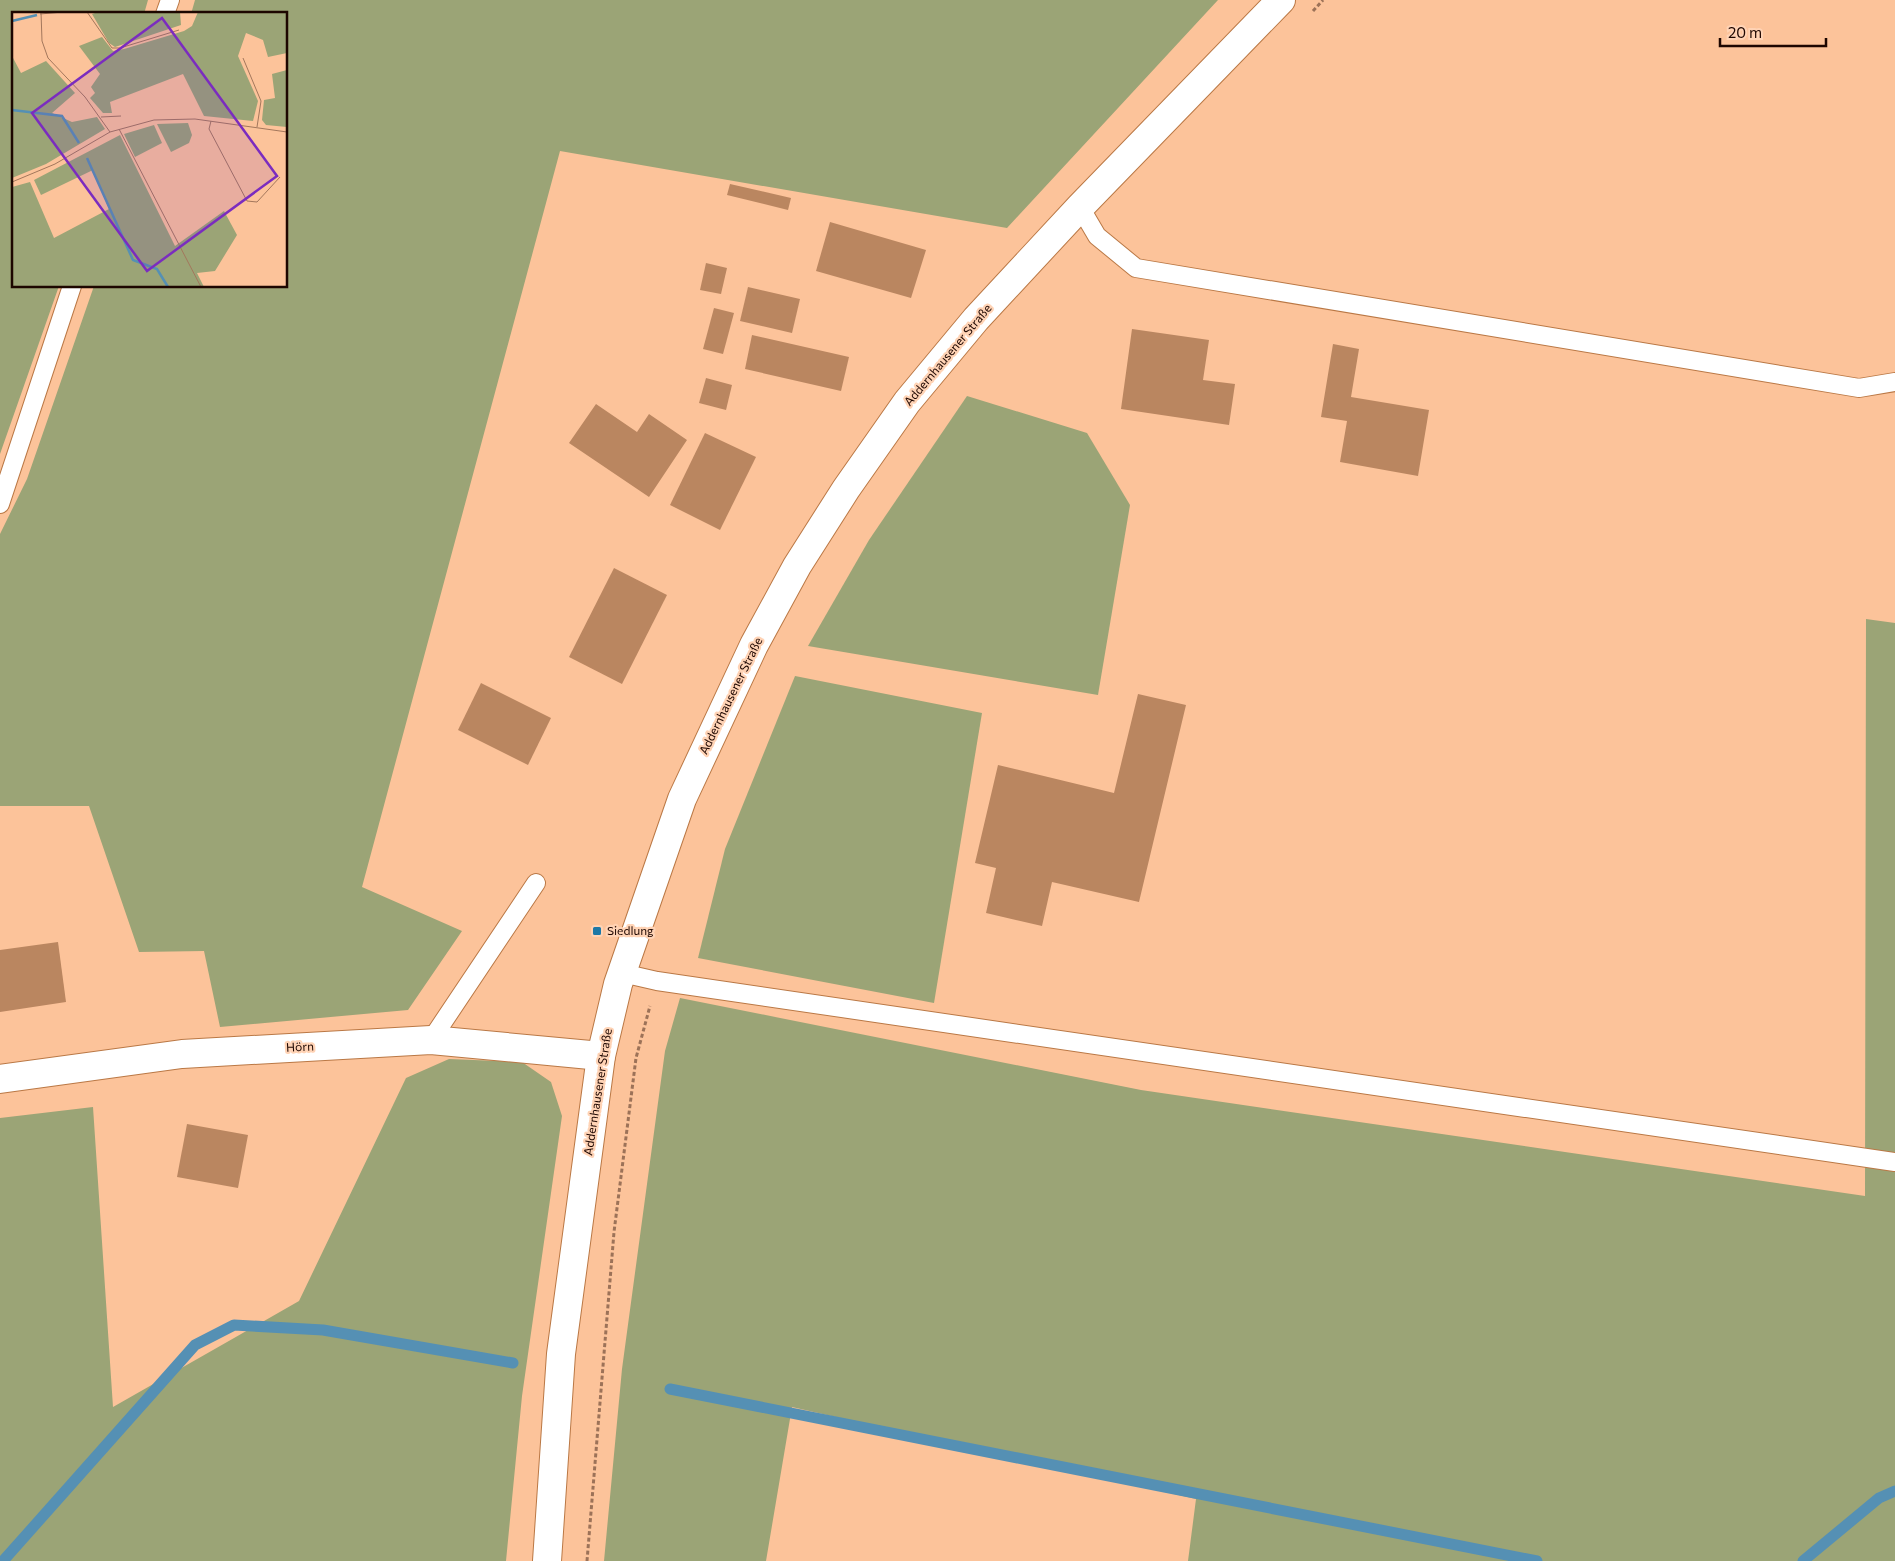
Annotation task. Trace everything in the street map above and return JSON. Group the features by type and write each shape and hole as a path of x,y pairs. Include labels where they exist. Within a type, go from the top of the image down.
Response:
{"street":[{"name":"Addernhausener Straße","path":"547,1561 561,1354 601,1056 618,984 682,798 754,646 797,566 846,489 907,402 976,319 1080,207 1281,0"},
{"name":"Hörn","path":"0,1080 182,1054 431,1040 601,1056"}],"lane":[{"path":"166,12 170,0"},
{"path":"1080,207 1097,236 1136,268 1859,388 1895,382"},
{"path":"0,504 71,288"},
{"path":"431,1040 536,882"},
{"path":"622,974 657,981 1895,1162"}],"path":[{"path":"1309,14 1323,0"},
{"path":"587,1561 614,1232 636,1058 657,981"}],"green space":[{"path":"0,0 148,0 145,12 12,12 12,288 58,288 0,454"},
{"path":"195,0 1218,0 1007,228 560,151 362,887 462,931 408,1010 220,1027 204,951 139,952 89,806 0,806 0,534 27,479 93,288 288,288 288,12 192,12"},
{"path":"967,396 1087,433 1130,505 1098,695 808,646 869,540"},
{"path":"1866,619 1895,623 1895,1561 1188,1561 1196,1499 792,1407 766,1561 604,1561 622,1369 665,1051 680,998 1141,1090 1865,1196"},
{"path":"795,676 982,713 934,1003 698,958 725,849"},
{"path":"449,1059 522,1062 551,1082 562,1116 522,1396 506,1561 0,1561 0,1118 93,1107 113,1407 299,1301 406,1078"}],"building":[{"path":"730,184 791,198 788,210 727,195"},
{"path":"830,222 926,250 911,298 816,271"},
{"path":"706,263 727,268 721,294 700,290"},
{"path":"748,287 800,299 792,333 740,321"},
{"path":"714,308 734,313 723,354 703,349"},
{"path":"1132,329 1209,340 1203,380 1235,384 1229,425 1121,409"},
{"path":"752,335 849,357 841,391 745,369"},
{"path":"1333,344 1359,349 1351,397 1429,410 1418,476 1340,462 1347,421 1321,417"},
{"path":"706,378 732,385 726,410 699,403"},
{"path":"596,404 637,432 649,414 687,440 649,497 569,443"},
{"path":"705,433 756,457 720,530 670,505"},
{"path":"614,568 667,595 622,684 569,657"},
{"path":"481,683 551,718 528,765 458,730"},
{"path":"1138,694 1186,705 1139,902 1052,882 1042,926 986,913 996,868 975,863 998,765 1114,793"},
{"path":"58,942 66,1002 0,1012 0,950"},
{"path":"187,1124 248,1135 238,1188 177,1177"}],"waterway":[{"path":"3,1561 195,1345 234,1325 323,1330 513,1363"},
{"path":"670,1389 1537,1561"},
{"path":"1803,1561 1879,1498 1895,1491"}],"place":[{"name":"Siedlung","path":"597,931"}]}
